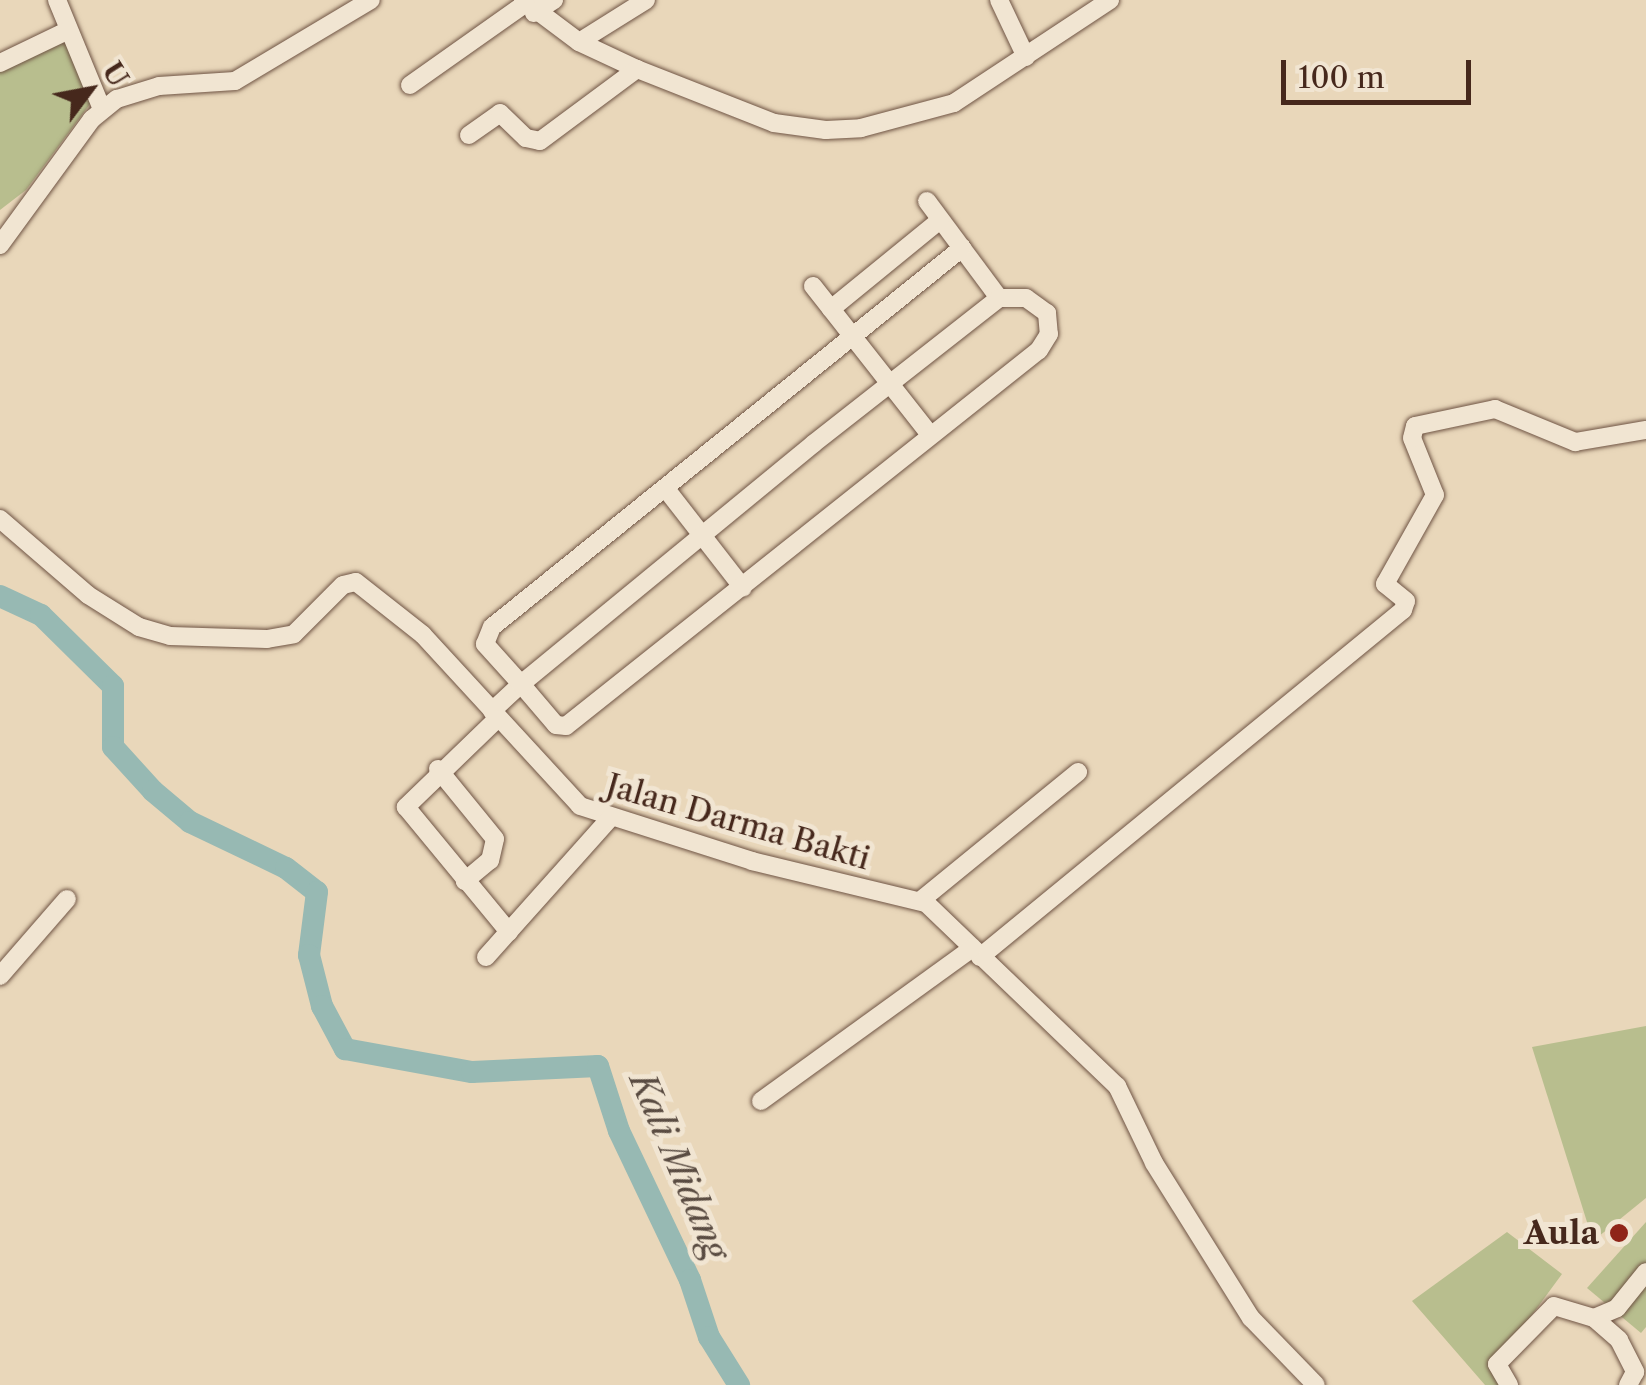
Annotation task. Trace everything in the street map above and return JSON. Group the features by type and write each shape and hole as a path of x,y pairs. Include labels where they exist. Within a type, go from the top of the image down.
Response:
{"street":[{"path":"57,0 102,109"},
{"path":"0,246 102,109 148,88 235,82 371,0"},
{"path":"410,85 527,5 554,0"},
{"path":"580,42 646,0"},
{"path":"999,0 1026,58"},
{"path":"527,5 580,42 774,123 845,130 954,102 1110,0"},
{"path":"0,63 69,30"},
{"path":"469,135 500,113 532,142 540,141 637,69"},
{"path":"928,201 999,298"},
{"path":"830,309 940,220"},
{"path":"510,932 406,807 438,769 522,684 999,298 1015,296 1041,306 1050,321 1046,340 566,726 556,725 522,684 485,644 486,633 962,248"},
{"path":"813,286 928,432"},
{"path":"761,1101 976,953 1403,610 1406,601 1385,584 1434,496 1412,438 1415,426 1495,410 1574,442 1646,430"},
{"path":"666,489 742,588"},
{"name":"Jalan Darma Bakti","path":"0,519 88,595 139,626 170,636 266,639 294,634 343,584 356,582 408,620 562,792 611,817 752,861 920,902 1116,1086 1154,1163 1251,1318 1316,1385"},
{"path":"438,769 495,839 490,860 465,881"},
{"path":"920,902 1078,772"},
{"path":"486,957 611,817"},
{"path":"0,976 68,900"},
{"path":"1619,1340 1621,1312 1646,1272"},
{"path":"1509,1385 1496,1374 1497,1364 1546,1309 1594,1318 1621,1312 1646,1290"},
{"path":"1594,1318 1619,1340 1635,1372 1628,1385"}],"green space":[{"path":"71,37 93,100 26,190 0,210 0,71"},
{"path":"1646,1026 1646,1198 1593,1241 1532,1047"},
{"path":"1646,1222 1646,1327 1641,1333 1587,1288"},
{"path":"1507,1232 1562,1274 1490,1372 1495,1369 1512,1385 1485,1385 1412,1301"}],"waterway":[{"name":"Kali Midang","path":"0,596 41,615 113,686 113,747 153,791 190,822 286,868 317,892 309,955 322,1006 345,1049 472,1072 598,1066 619,1131 690,1280 709,1337 739,1385"}],"place":[{"name":"Aula","path":"1619,1233"}]}
